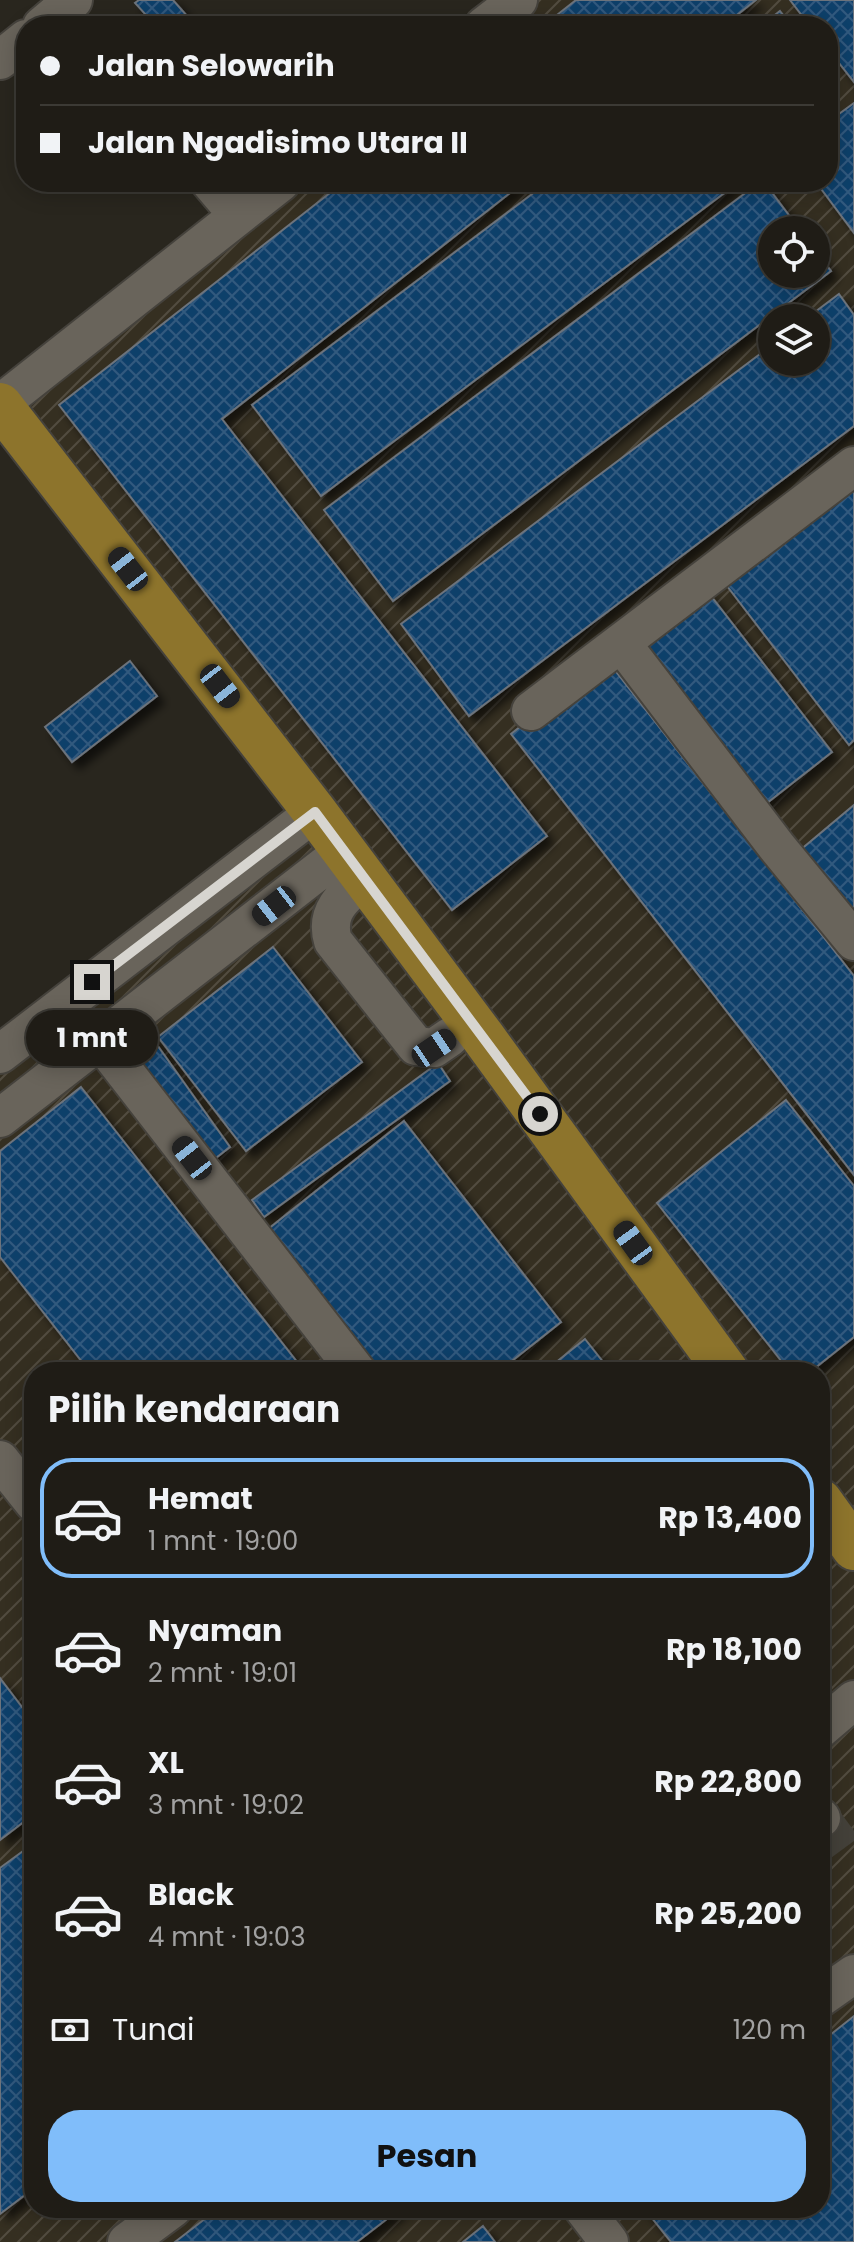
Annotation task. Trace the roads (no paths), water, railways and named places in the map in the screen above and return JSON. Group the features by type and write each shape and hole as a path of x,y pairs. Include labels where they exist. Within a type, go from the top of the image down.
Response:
{"main road":[{"path":"0,404 315,812 720,1362"},
{"path":"830,1515 854,1548"}],"street":[{"path":"497,16 518,0"},
{"path":"0,60 16,47"},
{"path":"218,192 238,215"},
{"path":"0,404 268,192"},
{"path":"531,711 854,466"},
{"path":"622,644 777,847 854,941"},
{"path":"0,1054 315,812"},
{"path":"354,865 329,928 333,941 416,1046 434,1048 450,1037"},
{"path":"0,1118 99,1039 354,865"},
{"path":"99,1039 349,1362"},
{"path":"0,1460 24,1490"},
{"path":"830,1720 854,1700"},
{"path":"830,1991 854,1974"},
{"path":"127,2242 159,2218"},
{"path":"591,2218 609,2242"}],"tunnel":[{"path":"830,1830 854,1863"}]}
